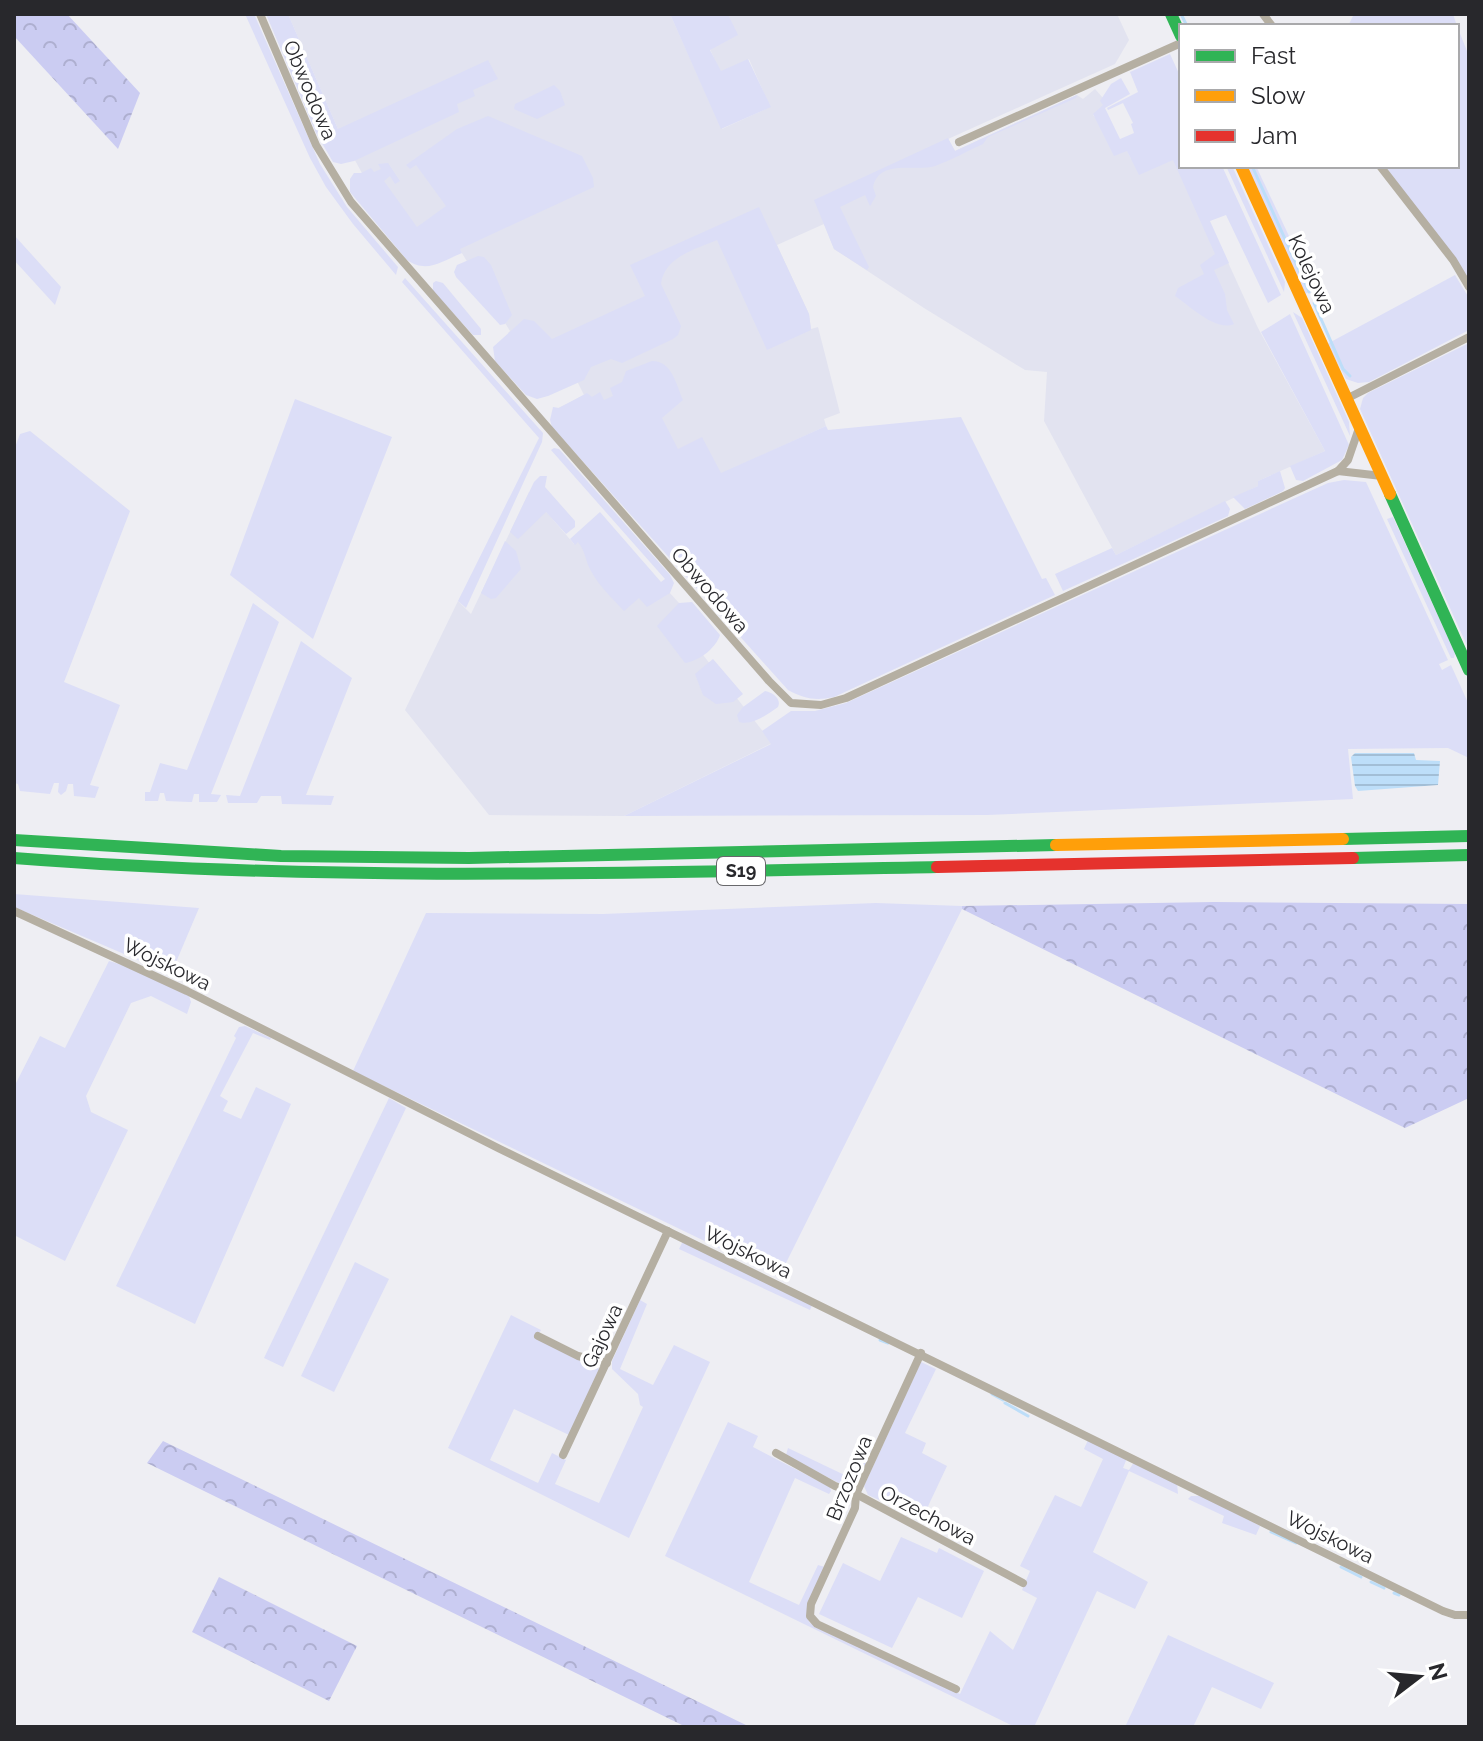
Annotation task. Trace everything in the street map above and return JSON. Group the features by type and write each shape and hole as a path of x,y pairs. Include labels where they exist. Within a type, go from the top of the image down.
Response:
{"main road":[{"name":"Kolejowa","path":"1242,168 1469,670"},
{"name":"S19","path":"14,840 235,854 469,858 1469,836"},
{"name":"S19","path":"14,858 134,868 287,875 470,876 1469,855"}],"street":[{"name":"Obwodowa","path":"260,14 316,145 351,202 774,688 791,703 821,705 846,698 1338,471"},
{"path":"959,142 1179,44"},
{"path":"1382,168 1453,260 1469,287"},
{"path":"1346,399 1469,337"},
{"path":"1338,471 1348,460 1359,427"},
{"path":"1338,471 1382,476"},
{"name":"Wojskowa","path":"14,911 187,991 1443,1611 1469,1615"},
{"name":"Gajowa","path":"563,1455 668,1231"},
{"path":"538,1336 578,1356 607,1363"},
{"name":"Brzozowa","path":"921,1353 856,1494 855,1508 811,1604 810,1616 817,1624 956,1689"},
{"name":"Orzechowa","path":"776,1453 1023,1583"}],"shaded area":[{"path":"245,14 254,14 320,164 347,207 398,267 396,275 326,187"},
{"path":"266,14 288,14 338,129 488,60 498,79 473,90 475,96 457,104 459,112 354,161 333,162 316,133"},
{"path":"288,14 670,14 722,129 770,107 749,59 720,72 710,49 737,35 728,14 1117,14 1129,40 1115,64 948,139 955,151 1077,95 1083,99 1095,89 1103,98 1104,105 1093,115 1127,150 1131,159 1172,140 1179,168 1185,168 1258,328 1325,451 1258,481 1258,486 1116,555 1044,421 1047,372 1025,370 834,249 824,224 777,245 809,314 811,329 818,327 840,413 824,419 826,426 646,508 558,408 584,395 578,383 524,352 508,333 510,331 460,250 438,259 369,186 338,129"},
{"path":"670,14 728,14 738,35 710,50 721,71 748,59 771,107 721,129"},
{"path":"1354,14 1453,14 1456,24 1349,24"},
{"path":"1459,31 1469,56 1469,280 1386,168 1459,168"},
{"path":"1170,54 1179,74 1179,168 1223,168 1281,295 1268,303 1226,215 1210,221 1229,263 1214,270 1234,324 1227,326 1211,321 1175,296 1178,288 1204,274 1200,265 1215,254 1173,160 1139,175 1127,151 1114,156 1093,114 1103,105 1100,101 1111,84 1121,78 1130,94 1105,108 1120,139 1134,133 1133,123 1123,103 1107,108 1138,92 1130,72"},
{"path":"554,85 565,105 537,119 514,109 515,104"},
{"path":"1077,95 988,137 983,144 941,164 883,172 873,187 876,196 870,206 865,195 840,207 869,267 867,270 834,249 814,200 948,138 955,151"},
{"path":"488,116 582,156 594,187 460,249 462,253 441,262 428,266 414,264 407,260 350,192 350,179 354,173 371,168 374,172 381,169 378,164 388,163 400,181 395,184 390,176 384,181 417,227 446,206 416,165 410,169 406,165 457,129"},
{"path":"1227,168 1233,168 1285,282 1284,292"},
{"path":"1247,168 1257,168 1314,289 1305,294"},
{"path":"759,207 809,314 811,330 767,350 717,240 682,255 663,275 661,284 681,326 673,339 622,363 611,359 591,367 584,380 537,399 526,395 495,361 493,347 524,319 534,321 552,339 645,296 630,265"},
{"path":"14,235 61,287 55,305 14,260"},
{"path":"478,256 484,257 491,265 512,315 505,324 500,325 454,272 457,265"},
{"path":"1455,275 1469,298 1469,330 1369,382 1358,383 1346,379 1327,344"},
{"path":"405,278 543,433 542,442 466,608 458,601 539,438 402,282"},
{"path":"436,281 443,283 481,329 481,335 473,335 433,291"},
{"path":"1293,312 1302,318 1349,422 1350,436"},
{"path":"1290,314 1349,445 1342,460 1303,481 1296,480 1290,466 1325,451 1261,332"},
{"path":"1469,343 1469,650 1360,409 1368,393"},
{"path":"652,361 669,369 683,400 662,418 678,449 702,437 721,473 826,426 828,430 961,417 1042,579 1046,578 1055,595 834,697 811,698 788,690 552,427 553,407 559,408 587,393 592,397 600,392 604,400 613,396 610,388 622,382 626,371"},
{"path":"295,399 392,437 313,639 230,575"},
{"path":"30,431 130,511 64,682 120,705 90,785 99,787 95,798 74,796 73,784 68,784 61,795 58,792 59,783 54,783 50,794 20,791 18,784 14,783 14,450 20,434"},
{"path":"559,449 670,575 674,583 670,593 647,607 639,598 624,611 594,577 581,546 570,539 600,512 661,582 665,579 551,450"},
{"path":"1280,471 1285,488 1283,491 1245,509 1233,497 1258,486 1258,481"},
{"path":"540,476 547,476 545,487 575,521 575,527 566,534 546,512 518,539 510,532 534,482"},
{"path":"1344,480 1366,482 1448,660 1439,664 1442,670 1451,665 1469,705 1469,758 1448,748 1348,749 1353,799 987,815 624,816 771,744 762,731 791,711 815,711 846,703 1328,483"},
{"path":"529,492 574,544 598,524 669,592 679,603 678,623 772,743 624,816 489,815 405,710 458,601 471,614"},
{"path":"1225,501 1230,509 1228,516 1063,591 1055,574 1112,548 1116,555"},
{"path":"1393,517 1455,653 1454,658 1451,658 1387,519"},
{"path":"505,541 516,551 521,569 496,598 491,599 481,593"},
{"path":"692,602 720,635 706,653 685,663 657,626 679,603"},
{"path":"253,603 279,622 211,794 221,795 217,802 199,802 199,794 194,794 192,802 189,802 166,801 164,793 160,793 158,801 145,801 145,792 150,792 160,763 187,770"},
{"path":"301,641 352,678 306,795 334,796 331,805 282,804 281,796 261,796 257,803 228,803 226,795 240,796"},
{"path":"713,659 743,694 733,702 716,704 703,695 695,674"},
{"path":"765,691 776,696 778,707 754,721 739,722 737,715 743,707"},
{"path":"1355,753 1414,753 1416,760 1440,761 1438,785 1358,791 1351,757"},
{"path":"14,894 199,908 171,974 14,907"},
{"path":"876,903 962,906 962,909 779,1277 353,1071 426,913 603,914"},
{"path":"109,961 129,967 189,996 191,1002 187,1014 151,996 131,1003 86,1096 91,1112 128,1130 65,1261 14,1235 14,1087 40,1036 65,1048"},
{"path":"245,1026 271,1038 253,1033 220,1096 228,1101 223,1111 241,1119 256,1087 291,1104 195,1324 116,1286 236,1038 234,1036 239,1027"},
{"path":"389,1098 406,1108 283,1367 264,1358"},
{"path":"683,1241 813,1303 810,1310 679,1249"},
{"path":"355,1262 389,1279 334,1392 301,1376"},
{"path":"640,1300 647,1304 620,1369 653,1385 674,1345 710,1362 629,1538 448,1448 511,1315 541,1330 537,1337 600,1369 569,1435 514,1409 490,1460 538,1483 552,1453 566,1460 555,1484 599,1503 643,1407 638,1394 612,1369 612,1361"},
{"path":"921,1362 936,1369 905,1433 926,1443 922,1453 947,1466 922,1519 868,1495 864,1486"},
{"path":"728,1422 758,1436 753,1447 830,1487 831,1491 829,1494 795,1478 749,1582 799,1605 818,1565 825,1567 807,1617 810,1623 960,1694 990,1631 1013,1650 1037,1598 1022,1590 1030,1571 1020,1566 1055,1495 1081,1507 1103,1459 1084,1449 1088,1440 1127,1458 1123,1468 1129,1470 1134,1462 1177,1483 1178,1494 1129,1471 1093,1552 1148,1582 1135,1609 1097,1591 1034,1727 1015,1727 665,1556"},
{"path":"788,1448 855,1480 867,1455 868,1458 858,1483 848,1488 786,1455"},
{"path":"1204,1496 1260,1526 1256,1535 1222,1523 1224,1516 1188,1499"},
{"path":"901,1537 937,1553 939,1548 984,1571 962,1618 918,1597 892,1648 819,1614 843,1563 880,1581"},
{"path":"1168,1635 1274,1683 1261,1709 1212,1687 1193,1727 1125,1727"}],"green space":[{"path":"14,14 67,14 140,93 118,149 14,36"},
{"path":"1214,902 1469,904 1469,1098 1405,1128 962,909 962,906"},
{"path":"163,1441 750,1727 686,1727 147,1463"},
{"path":"219,1577 357,1646 329,1701 192,1632"}],"waterway":[{"path":"1181,14 1186,24"},
{"path":"1253,168 1309,292"},
{"path":"1314,303 1343,369 1350,376"},
{"path":"880,1340 888,1343"},
{"path":"992,1394 1003,1400"},
{"path":"1005,1403 1028,1416"},
{"path":"1271,1532 1296,1543"},
{"path":"1341,1567 1361,1577"},
{"path":"1371,1582 1384,1588"},
{"path":"1394,1593 1399,1595"}],"traffic: fast":[{"path":"1171,14 1179,32"},
{"path":"1390,494 1469,670"},
{"path":"1343,839 1469,836"},
{"path":"14,840 281,856 469,858 1056,845"},
{"path":"1353,858 1469,855"},
{"path":"14,858 129,866 360,873 591,873 937,867"}],"traffic: slow":[{"path":"1242,168 1390,494"},
{"path":"1056,845 1343,839"}],"traffic: jam":[{"path":"937,867 1353,858"}]}
